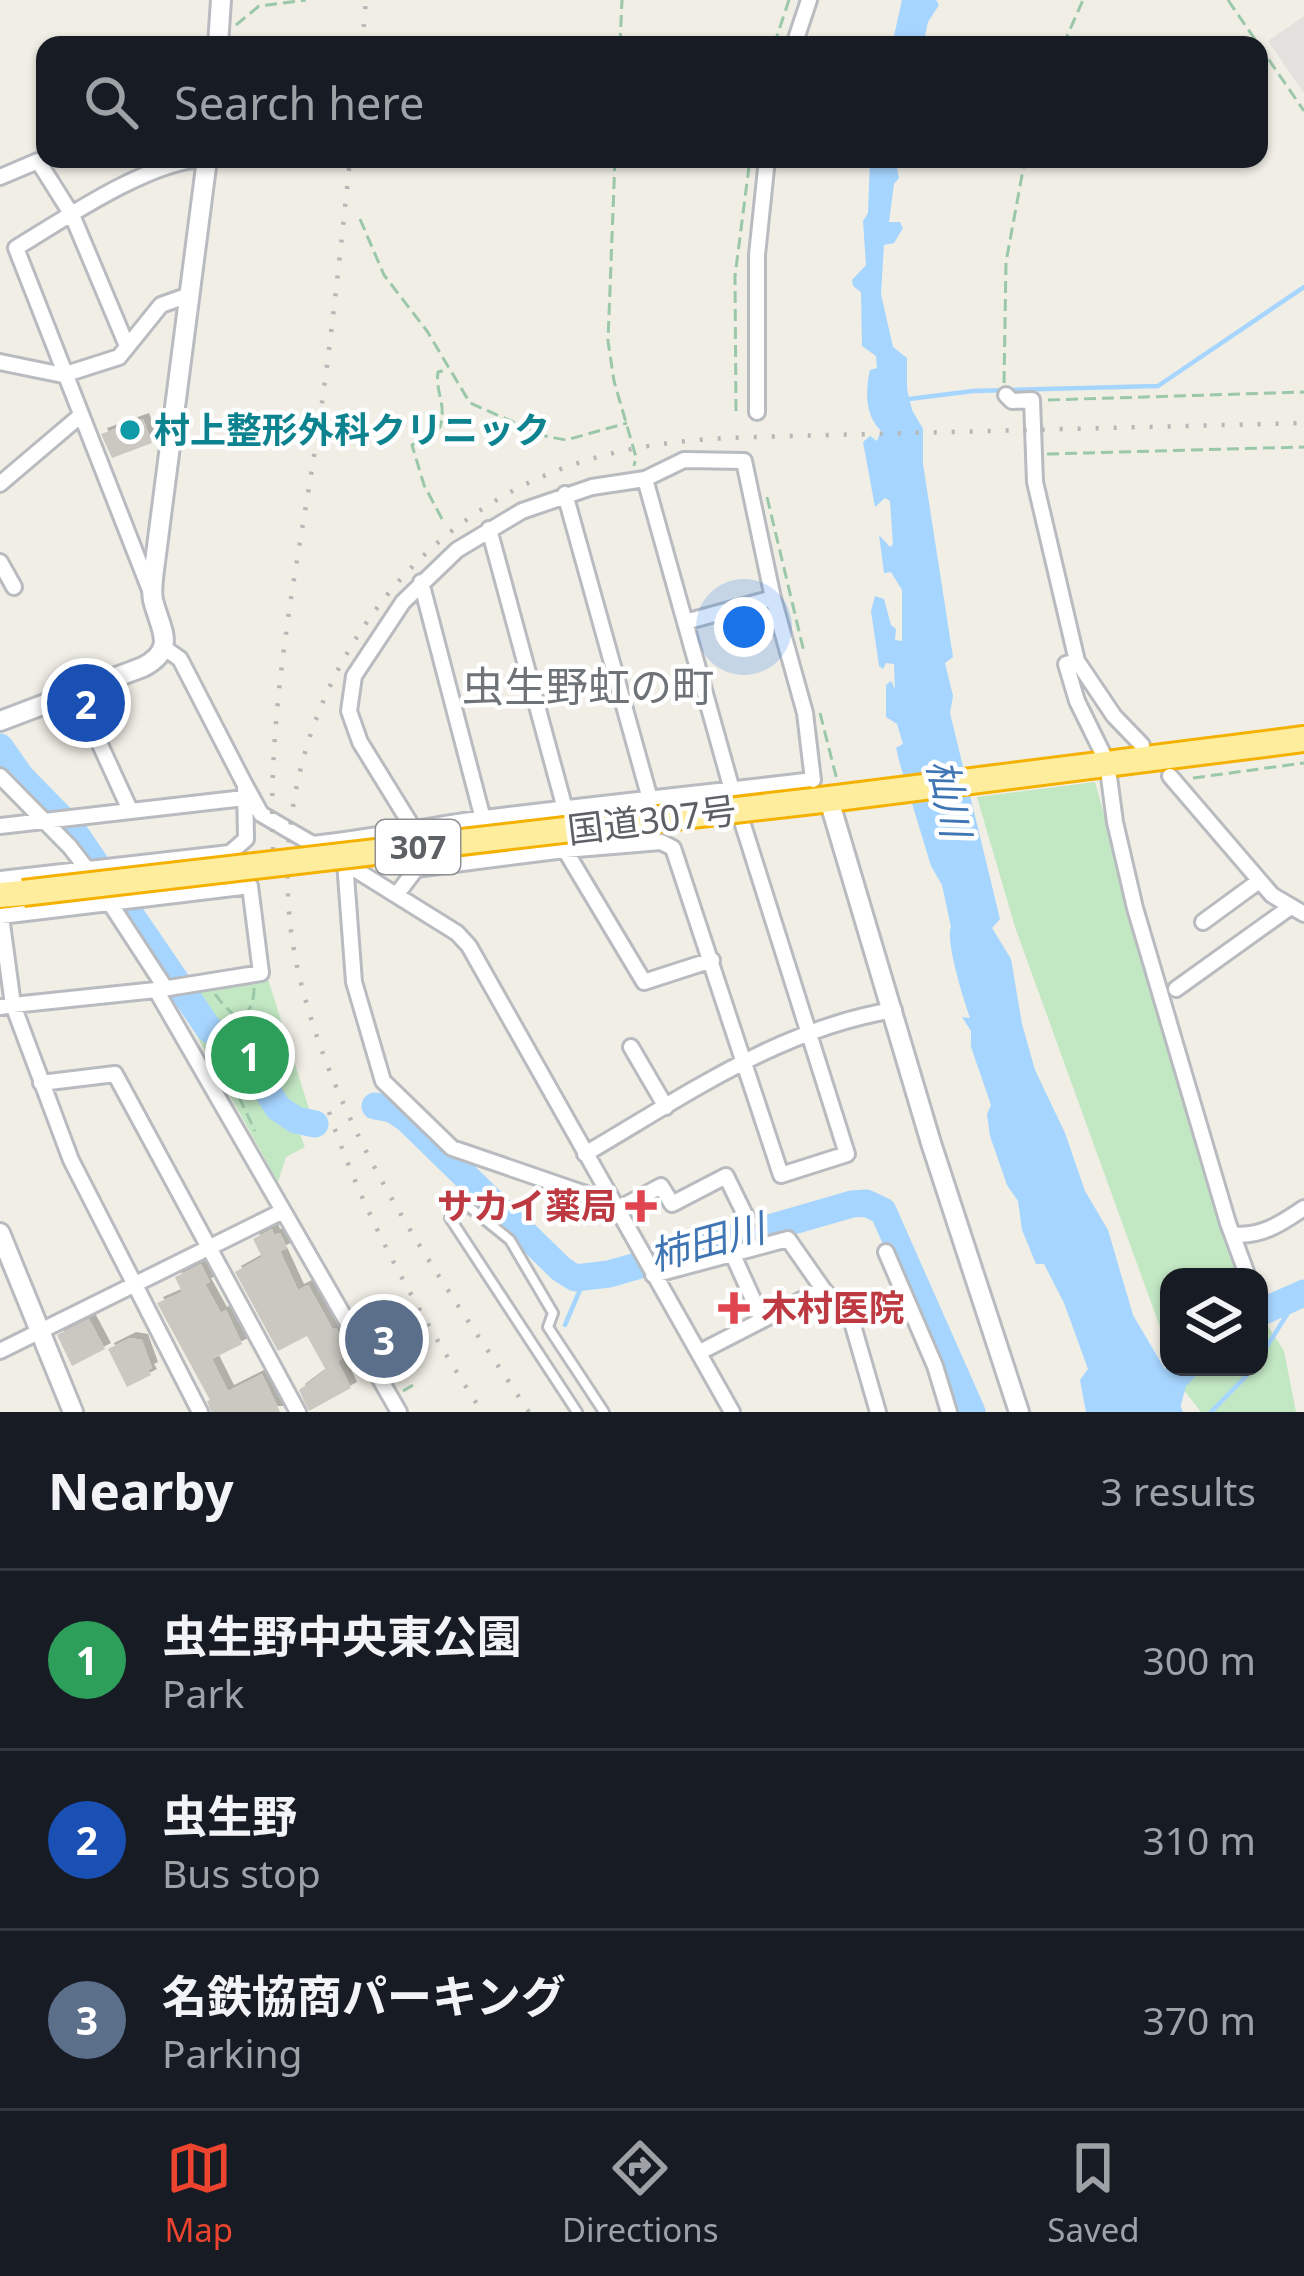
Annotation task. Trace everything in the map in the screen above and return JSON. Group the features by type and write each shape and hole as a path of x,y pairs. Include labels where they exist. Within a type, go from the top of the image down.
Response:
{"highway":[{"name":"国道307号","path":"11,894 834,799 1304,739"}],"street":[{"path":"219,36 221,0"},
{"path":"797,36 809,0"},
{"path":"0,177 36,162"},
{"path":"42,168 72,214 127,346"},
{"path":"0,722 143,668 156,661 163,647 163,629 152,595 16,248 163,168"},
{"path":"152,595 204,168"},
{"path":"757,412 758,239 766,168"},
{"path":"0,362 63,375 119,357 161,305 189,295"},
{"path":"1005,388 1012,401 1032,400 1041,518 1077,661 1090,686 1142,745"},
{"path":"1,482 80,416"},
{"path":"312,844 382,836 413,829 483,818 813,780 805,713 773,598 744,461 684,460 565,494 489,529 421,582 386,624 360,666 350,699 360,742 413,829 416,869 397,894"},
{"path":"416,869 661,842 673,848 781,1175 847,1154 638,474"},
{"path":"565,494 650,799"},
{"path":"489,529 565,809"},
{"path":"0,562 14,587"},
{"path":"421,582 483,818"},
{"path":"685,622 773,598"},
{"path":"163,647 180,659 244,791 261,814 397,894 470,946 732,1412"},
{"path":"1077,661 1066,664 1100,763 1136,908 1245,1268"},
{"path":"76,692 130,810"},
{"path":"0,776 89,868 163,989 247,1154 400,1412"},
{"path":"1172,778 1259,881 1297,911 1176,989"},
{"path":"0,826 244,791"},
{"path":"0,879 230,853 246,839 244,791"},
{"path":"834,799 931,1142 1019,1412"},
{"path":"565,850 644,982 712,960"},
{"path":"345,862 354,982 383,1081 452,1148 616,1207 661,1186 672,1204 726,1176 748,1221"},
{"path":"1203,922 1259,881"},
{"path":"6,1006 261,973 250,886 1,916 6,1006 71,1160 200,1412"},
{"path":"585,1154 808,1032 894,1010"},
{"path":"631,1047 666,1107"},
{"path":"41,1083 115,1074 298,1412"},
{"path":"1232,1234 1250,1236 1304,1208"},
{"path":"0,1352 280,1211"},
{"path":"0,1233 73,1412"},
{"path":"648,1266 788,1239 852,1322 878,1412"},
{"path":"886,1252 935,1366 949,1412"},
{"path":"732,1253 762,1319"},
{"path":"700,1352 823,1289"}],"lane":[{"path":"530,1339 548,1327 553,1312 510,1240 468,1206 450,1218 577,1412"},
{"path":"548,1327 604,1412"}],"path":[{"path":"224,36 259,6 307,0"},
{"path":"620,36 622,0"},
{"path":"777,36 789,0"},
{"path":"1067,36 1083,0"},
{"path":"1228,0 1253,36"},
{"path":"1268,58 1304,110"},
{"path":"615,168 608,341 638,474"},
{"path":"736,411 735,276 749,168"},
{"path":"1005,388 1006,262 1022,168"},
{"path":"360,219 392,284 427,331 470,404 545,436 566,440 626,423"},
{"path":"442,519 424,485 412,445 440,427 444,398 436,380 438,372 447,369"},
{"path":"1032,400 1304,392"},
{"path":"1033,454 1304,447"},
{"path":"767,497 808,666"},
{"path":"820,711 834,799"},
{"path":"1172,778 1304,763"},
{"path":"247,1154 255,1130 217,1052 255,998 253,975"},
{"path":"207,983 223,1005 265,1043 278,1088"},
{"path":"396,1395 413,1385"}],"shaded area":[{"path":"1304,16 1304,93 1268,41"}],"green space":[{"path":"1095,782 1239,1268 1160,1268 1160,1327 1015,927 977,797"},
{"path":"267,976 311,1115 298,1129 305,1147 286,1157 278,1182 174,995"},
{"path":"1268,1326 1284,1351 1296,1412 1201,1412 1178,1376 1268,1376"}],"water":[{"path":"902,0 936,0 939,5 925,36 894,36"},
{"name":"杣川","path":"870,168 897,168 889,222 900,222 903,228 894,243 884,245 881,294 893,347 907,358 907,389 923,429 923,464 953,657 945,663 953,696 950,713 1000,919 992,928 1011,959 1035,1070 1065,1133 1085,1191 1108,1230 1133,1315 1160,1361 1160,1376 1168,1376 1183,1412 1086,1412 1080,1380 1088,1369 1064,1303 1044,1264 1036,1264 1022,1230 1018,1201 1007,1185 990,1136 987,1114 991,1105 971,1047 971,1031 962,1017 970,1018 953,956 942,885 931,866 900,764 896,748 903,744 897,724 886,717 886,685 891,681 895,689 894,664 879,666 871,611 875,596 884,599 896,629 895,640 902,641 902,590 891,572 884,573 879,535 890,547 893,544 890,501 885,498 875,507 863,442 870,436 877,441 881,431 872,418 867,395 870,370 877,368 876,356 862,346 861,292 852,280 866,265 863,221 868,213"}],"building":[{"name":"村上整形外科クリニック","path":"143,419 152,443 112,458 101,434"},
{"path":"272,1229 274,1235 280,1233 287,1248 280,1251 298,1290 308,1285 351,1353 338,1361 351,1388 309,1411 299,1390 326,1370 307,1336 278,1351 235,1272 262,1257 253,1239"},
{"path":"201,1264 210,1282 205,1284 221,1313 226,1310 242,1344 212,1359 228,1391 262,1374 280,1412 211,1412 210,1400 157,1303 182,1292 175,1277"},
{"path":"89,1319 105,1349 72,1366 57,1335"},
{"path":"130,1338 142,1340 152,1368 148,1370 151,1375 127,1387 108,1349"}],"waterway":[{"path":"909,399 973,391 1158,386 1304,287"},
{"name":"柿田川","path":"0,747 21,777 72,829 209,1029 244,1054 278,1108 296,1120 315,1124"},
{"name":"柿田川","path":"375,1106 392,1109 407,1119 575,1278 609,1274 852,1204 866,1203 883,1211 972,1412"},
{"path":"565,1325 585,1278"},
{"path":"1268,1309 1304,1293"},
{"path":"1268,1345 1299,1295"},
{"path":"1165,1412 1177,1376"},
{"path":"1211,1412 1246,1376"}],"railway":[{"path":"363,36 366,0"},
{"path":"273,850 278,699 325,377 349,168"},
{"path":"529,1412 427,1258 366,1151 340,1096 300,979 288,898 291,817 309,739 340,665 384,599 439,541 505,495 581,462 644,447 752,437 1304,423"},
{"path":"329,1112 396,1267 482,1412"}],"place":[{"name":"村上整形外科クリニック","path":"130,430"},
{"name":"虫生野","path":"86,703"},
{"name":"虫生野中央東公園","path":"250,1055"},
{"name":"サカイ薬局","path":"641,1206"},
{"name":"木村医院","path":"734,1308"},
{"name":"名鉄協商パーキング","path":"384,1339"}],"district":[{"name":"虫生野虹の町","path":"588,687"}]}
